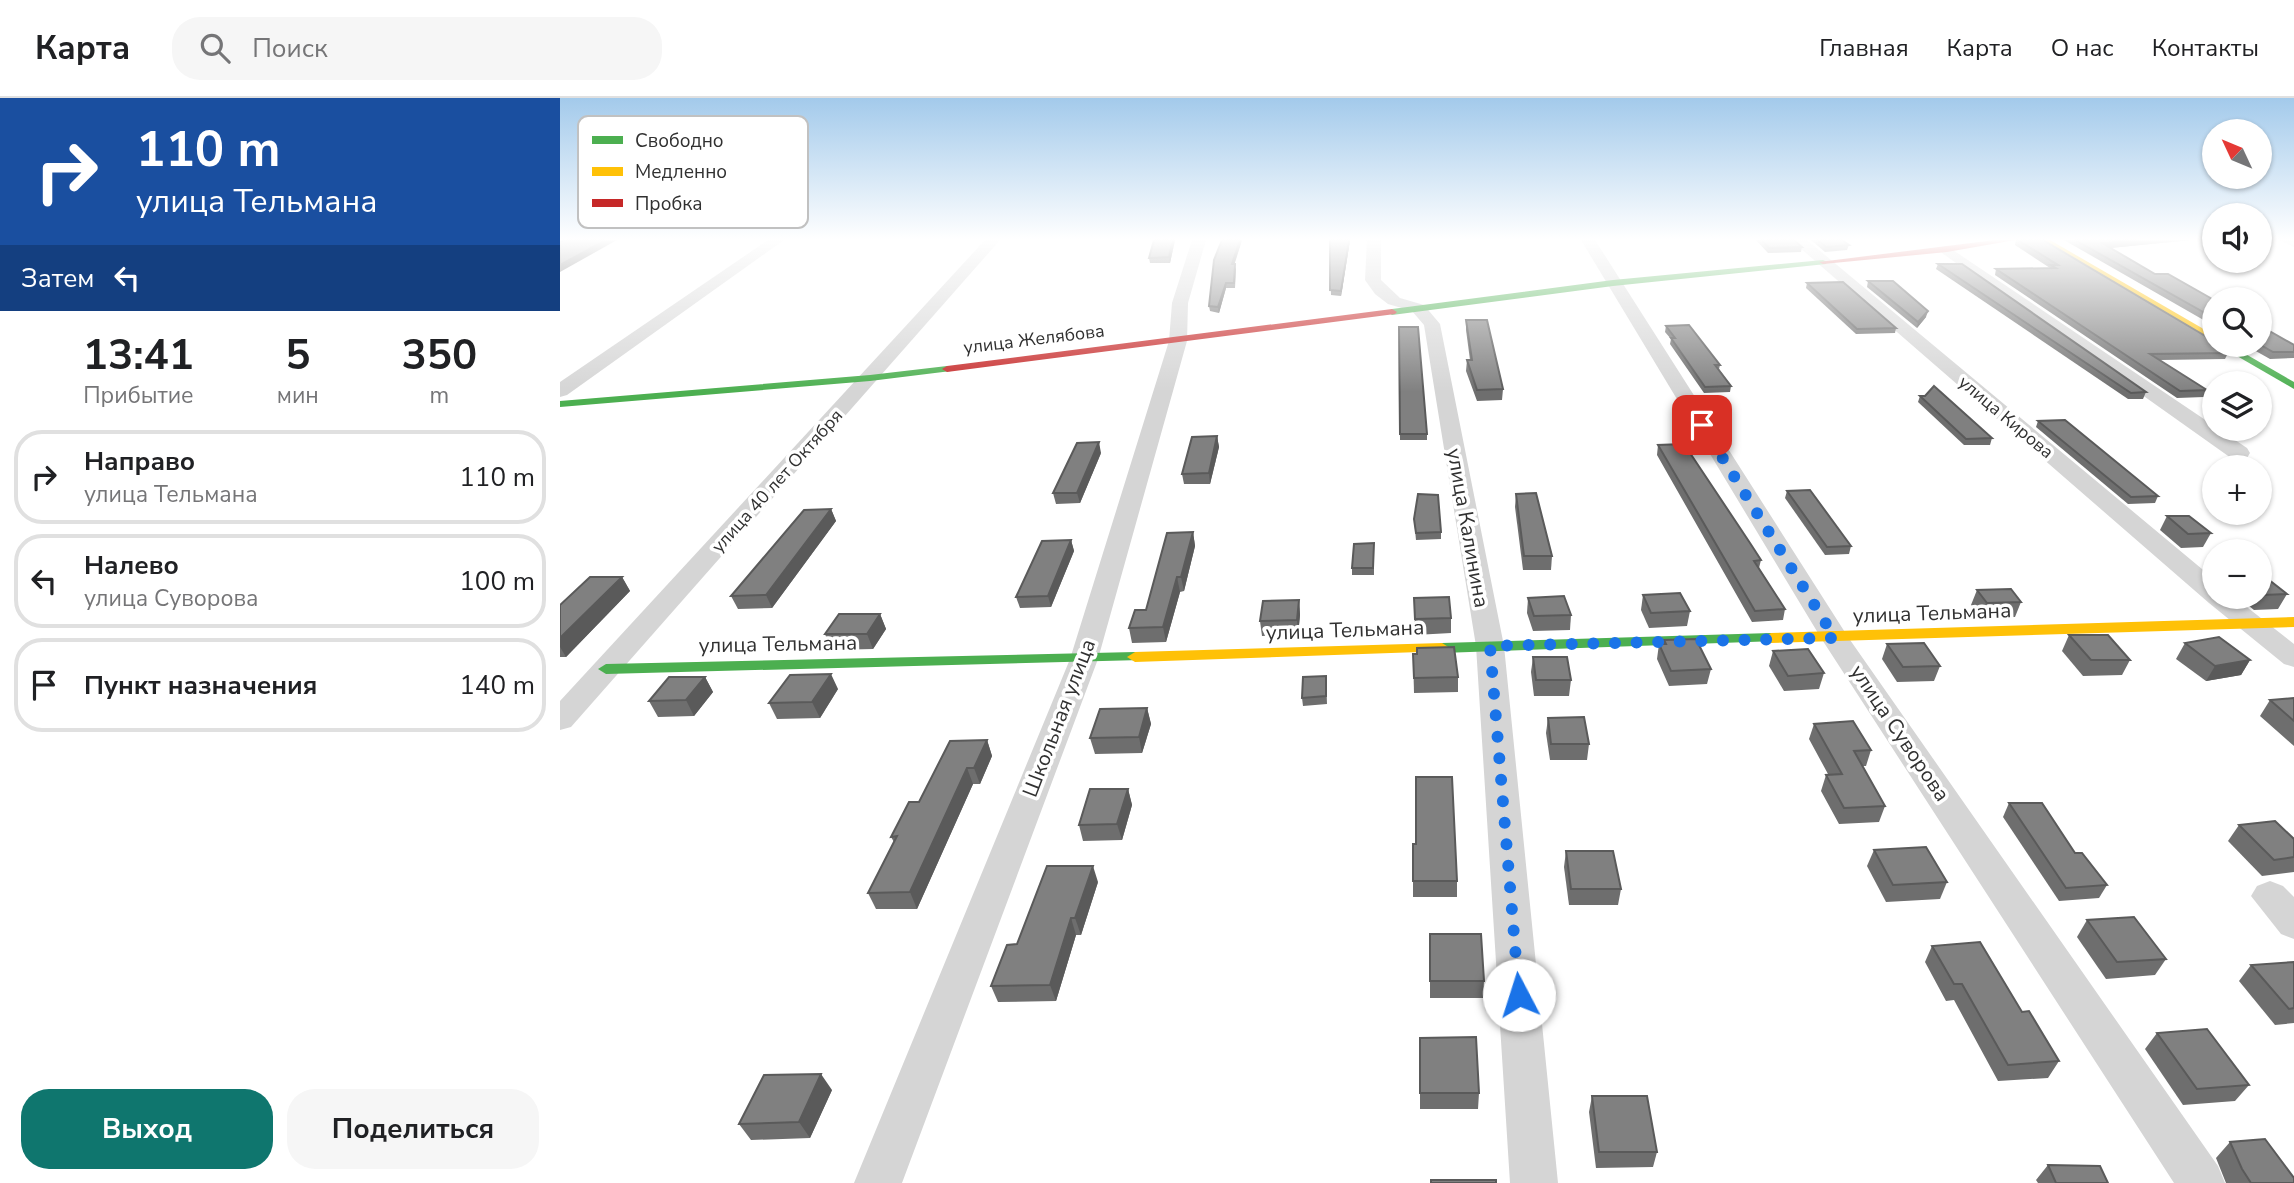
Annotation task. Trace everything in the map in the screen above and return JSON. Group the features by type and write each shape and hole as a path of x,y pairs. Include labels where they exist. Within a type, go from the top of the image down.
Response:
{"street":[{"path":"560,391 704,291"},
{"name":"улица 40 лет Октября","path":"560,720 948,291"},
{"name":"Школьная улица","path":"878,1183 1084,659 1178,341 1177,329 1184,291"},
{"path":"1381,291 1394,300 1418,308"},
{"name":"улица Желябова","path":"560,404 870,378 1178,341 1553,291"},
{"name":"улица Суворова","path":"1618,291 1835,638 2201,1183"},
{"name":"улица Кирова","path":"1858,291 2202,583"},
{"path":"2005,291 2239,453"},
{"path":"2131,291 2202,332"},
{"name":"улица Калинина","path":"1418,308 1432,324 1490,646 1534,1183"},
{"path":"2244,357 2294,386"},
{"path":"2232,609 2294,658"},
{"name":"улица Тельмана","path":"606,669 1084,659 2294,622"},
{"path":"2270,896 2294,923"}],"building":[{"path":"1211,291 1223,291 1218,307 1209,306"},
{"path":"1815,291 1853,291 1896,328 1857,329"},
{"path":"1880,291 1904,291 1928,311 1918,322"},
{"path":"1978,291 2000,291 2146,392 2131,393"},
{"path":"2029,291 2129,291 2202,334 2202,353 2150,354 2202,387 2202,390 2180,391"},
{"path":"2165,291 2197,291 2202,293 2202,311"},
{"path":"1466,320 1487,320 1503,389 1477,390 1467,360 1472,360"},
{"path":"1689,325 1720,365 1715,365 1731,386 1705,387 1671,338 1675,338 1666,326"},
{"path":"1399,327 1418,327 1427,434 1400,434"},
{"path":"2272,332 2294,345 2294,352 2273,352"},
{"path":"1934,386 1992,438 1966,439 1920,396 1925,396"},
{"path":"2065,420 2158,496 2131,497 2038,421"},
{"path":"1217,436 1209,473 1182,474 1192,437"},
{"path":"1099,442 1077,493 1053,493 1077,443"},
{"path":"1684,444 1761,560 1754,561 1785,609 1755,611 1658,445"},
{"path":"1810,490 1851,546 1827,547 1787,491"},
{"path":"1536,493 1552,556 1524,556 1516,494"},
{"path":"1418,494 1438,495 1441,532 1416,533 1414,519"},
{"path":"831,509 766,595 731,596 804,510"},
{"path":"2167,516 2189,516 2211,533 2188,534"},
{"path":"1193,532 1181,577 1177,577 1163,627 1129,628 1135,610 1146,610 1167,533"},
{"path":"1071,540 1048,596 1016,597 1042,541"},
{"path":"1374,543 1373,568 1352,568 1354,544"},
{"path":"590,577 622,577 560,638 560,605"},
{"path":"2272,582 2287,594 2272,595"},
{"path":"2011,589 2021,602 1987,603 1977,590"},
{"path":"1680,593 1690,611 1651,613 1643,595"},
{"path":"1564,596 1571,615 1534,616 1528,598"},
{"path":"1449,597 1451,618 1415,619 1414,598"},
{"path":"1299,600 1297,620 1260,621 1263,601"},
{"path":"839,614 880,614 867,634 825,634"},
{"path":"2069,635 2108,635 2130,660 2091,660"},
{"path":"2219,637 2250,660 2215,666 2185,643"},
{"path":"1696,639 1711,669 1671,671 1659,644 1666,644 1664,640"},
{"path":"1924,643 1940,666 1903,667 1887,644"},
{"path":"1454,647 1458,677 1414,678 1413,654 1417,654 1417,648"},
{"path":"1808,649 1824,673 1788,676 1773,651"},
{"path":"1533,657 1567,657 1571,680 1536,680"},
{"path":"831,674 812,702 769,703 790,675"},
{"path":"1326,676 1326,696 1302,698 1303,677"},
{"path":"669,677 705,677 686,700 649,701"},
{"path":"2294,698 2294,721 2270,700"},
{"path":"1147,708 1139,737 1090,738 1100,709"},
{"path":"1584,717 1589,744 1551,744 1548,718"},
{"path":"1853,721 1871,750 1854,751 1885,806 1844,808 1826,775 1842,774 1814,724"},
{"path":"987,740 974,768 967,768 910,892 868,893 897,836 891,837 909,802 919,802 950,741"},
{"path":"1416,777 1452,777 1457,881 1413,881"},
{"path":"1090,789 1128,789 1117,824 1079,825"},
{"path":"2009,803 2042,803 2075,853 2082,853 2107,885 2066,888"},
{"path":"2275,821 2294,839 2294,857 2274,860 2239,825"},
{"path":"1926,847 1947,882 1893,885 1874,850"},
{"path":"1566,851 1613,851 1621,889 1571,889"},
{"path":"1047,866 1093,866 1075,918 1071,918 1050,985 991,986 1007,945 1017,944"},
{"path":"2134,917 2166,959 2117,962 2087,920"},
{"path":"1430,934 1481,934 1484,981 1430,981"},
{"path":"1980,942 2022,1012 2029,1011 2059,1061 2008,1065 1962,984 1954,984 1932,946"},
{"path":"2294,962 2294,1008 2289,1009 2251,965"},
{"path":"2207,1029 2249,1085 2197,1089 2157,1033"},
{"path":"1476,1037 1479,1093 1420,1093 1420,1038"},
{"path":"821,1074 799,1122 739,1124 764,1075"},
{"path":"1592,1096 1647,1096 1657,1152 1599,1152"},
{"path":"2265,1139 2294,1178 2294,1183 2251,1183 2230,1142"},
{"path":"2048,1165 2100,1166 2108,1183 2056,1183"},
{"path":"1431,1180 1496,1180 1496,1183 1431,1183"}],"traffic: fast":[{"path":"1392,312 1555,291"},
{"path":"2244,357 2294,386"},
{"path":"560,404 947,369"},
{"path":"1442,648 1771,638"},
{"path":"606,669 1135,657"}],"traffic: slow":[{"path":"2131,291 2202,332"},
{"path":"1771,638 2294,622"},
{"path":"1135,657 1442,648"}],"traffic: jam":[{"path":"947,369 1392,312"}],"route":[{"path":"1519,995 1490,646 1835,638 1702,425"}]}
